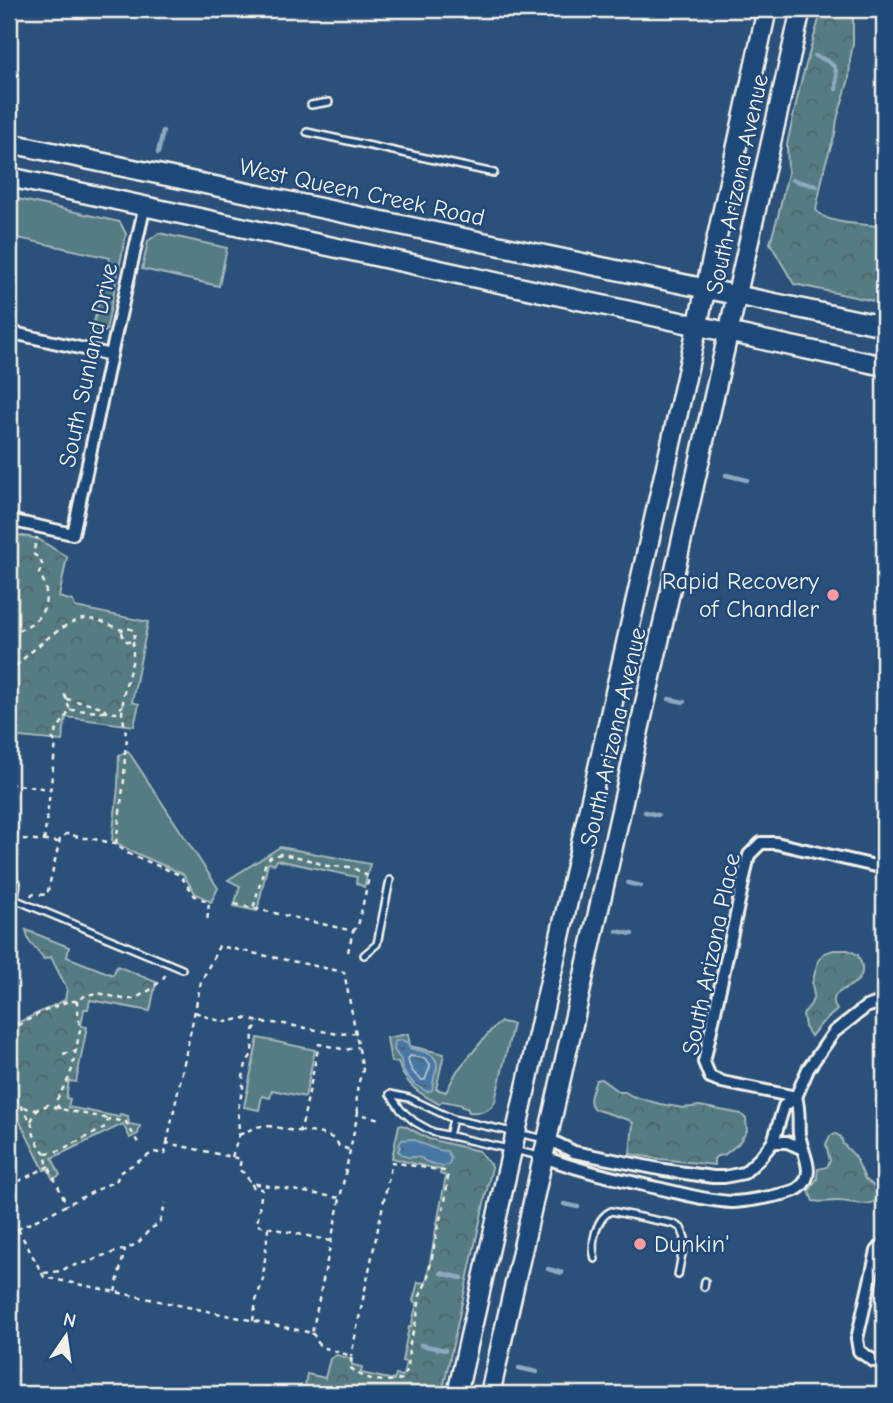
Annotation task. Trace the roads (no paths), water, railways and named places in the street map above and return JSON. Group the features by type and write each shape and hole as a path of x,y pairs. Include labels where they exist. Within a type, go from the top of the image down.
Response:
{"main road":[{"name":"South Arizona Avenue","path":"457,1394 766,9"},
{"name":"South Arizona Avenue","path":"491,1394 801,9"},
{"name":"West Queen Creek Road","path":"9,143 884,326"},
{"path":"9,177 884,366"},
{"path":"608,724 640,731"}],"street":[{"name":"South Sunland Drive","path":"9,520 73,534 145,205"},
{"path":"9,331 111,355"},
{"name":"South Arizona Place","path":"796,1097 722,1082 710,1077 704,1062 749,855 761,843 776,843 884,867"},
{"path":"546,1148 713,1177 744,1173 773,1142 784,1106 796,1097 808,1069 834,1032 866,1007 884,1001"},
{"path":"546,1148 571,1167 708,1199 733,1202 775,1196 798,1189 807,1177 808,1161 802,1148 800,1109 796,1097"},
{"path":"773,1142 787,1142 802,1148"},
{"path":"879,1362 859,1351 857,1339 877,1251 884,1243"}],"lane":[{"path":"312,105 329,103"},
{"path":"307,132 494,173"},
{"path":"364,955 377,944 390,880"},
{"path":"9,941 12,931 12,899 17,883"},
{"path":"12,899 182,969"},
{"path":"546,1148 514,1141 449,1136 433,1132 401,1110 390,1094 409,1098 453,1119 514,1141 546,1148"},
{"path":"449,1136 453,1119"},
{"path":"595,1259 594,1241 601,1219 611,1211 674,1224 681,1228 685,1238 678,1275"}],"water":[{"path":"395,1041 407,1042 410,1048 435,1058 437,1067 432,1090 427,1092 413,1083 402,1069 401,1060 394,1050"},
{"path":"411,1139 447,1151 451,1158 449,1164 443,1167 422,1158 406,1157 398,1151 399,1144 402,1140"}],"waterway":[{"path":"815,56 834,67 837,76 836,89"},
{"path":"158,153 163,131"},
{"path":"792,180 817,186"},
{"path":"726,475 747,480"},
{"path":"669,699 684,702"},
{"path":"645,812 658,815"},
{"path":"628,883 641,886"},
{"path":"617,931 632,934"},
{"path":"564,1204 578,1207"},
{"path":"548,1269 562,1273"},
{"path":"441,1273 462,1278"},
{"path":"421,1345 445,1350"},
{"path":"519,1368 537,1372"}],"place":[{"name":"Rapid Recovery of Chandler","path":"833,595"},
{"name":"Dunkin'","path":"640,1244"}]}
